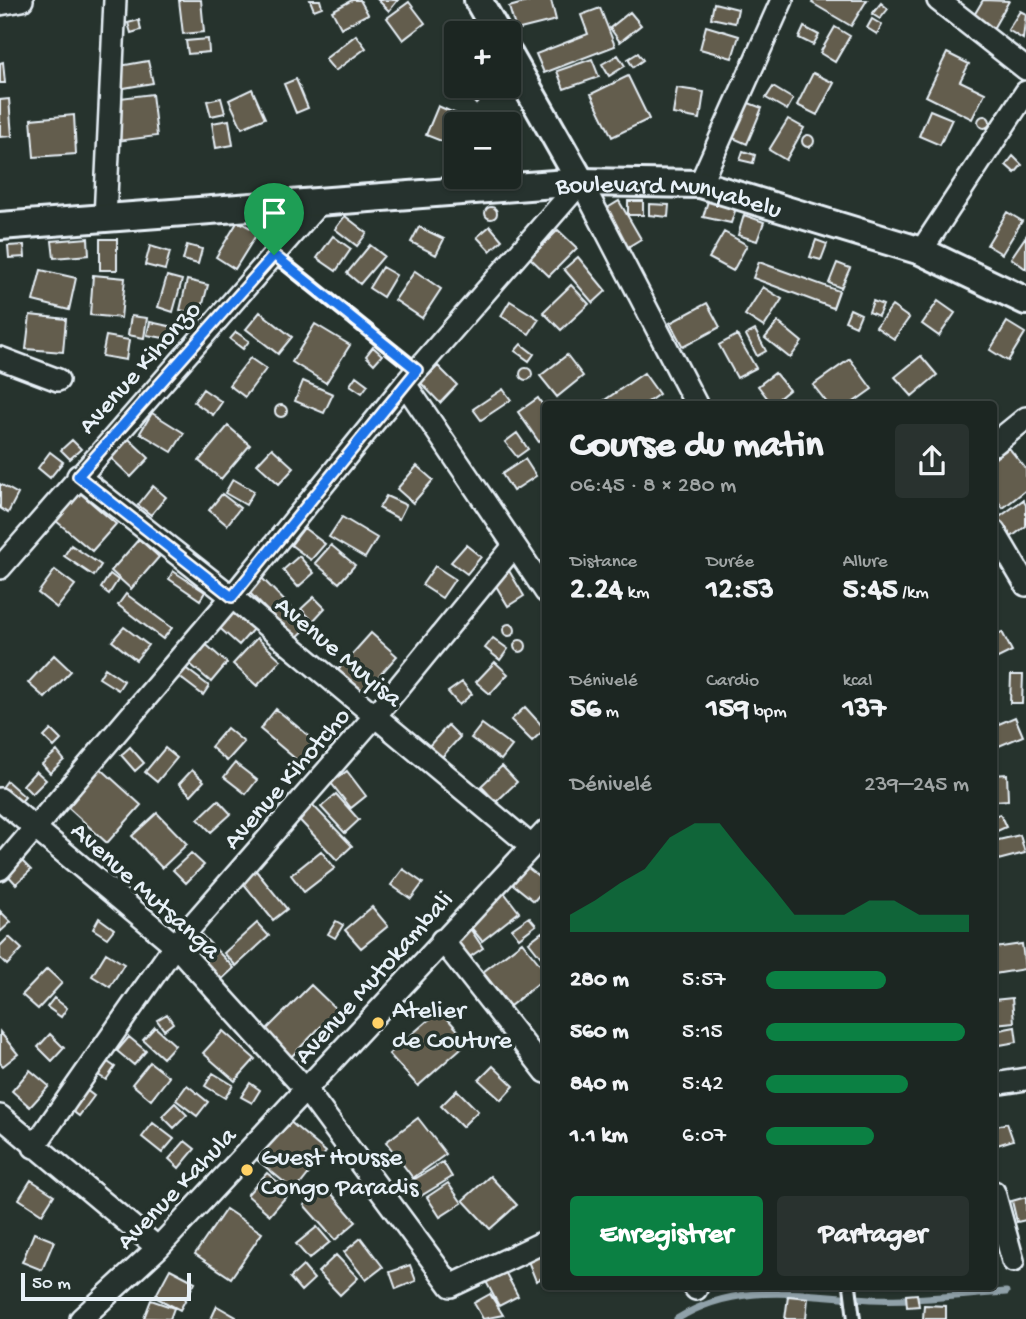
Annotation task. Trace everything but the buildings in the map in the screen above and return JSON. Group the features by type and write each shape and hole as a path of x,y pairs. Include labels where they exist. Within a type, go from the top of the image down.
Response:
{"street":[{"path":"0,4 22,0"},
{"path":"106,219 115,0"},
{"path":"478,0 490,21"},
{"path":"700,184 782,0"},
{"path":"938,0 1026,69"},
{"path":"521,76 581,182 694,401"},
{"path":"921,251 1026,92"},
{"path":"0,869 232,597 411,377 581,182"},
{"name":"Boulevard Munyabelu","path":"0,226 581,182 700,184 921,251 1026,301"},
{"name":"Avenue Kihonzo","path":"0,568 320,202"},
{"path":"0,358 58,380"},
{"path":"411,377 514,546 542,586"},
{"path":"997,442 1026,418"},
{"name":"Avenue Muyisa","path":"78,476 232,597 375,716 538,838"},
{"path":"997,536 1026,584"},
{"name":"Avenue Kihotcho","path":"34,1147 175,945 375,716 514,546"},
{"name":"Avenue Mutsanga","path":"0,799 175,945 306,1090"},
{"name":"Avenue Mutokambali","path":"538,838 306,1090 451,1286 542,1243"},
{"path":"442,940 542,1067"},
{"path":"997,1084 1026,1079"},
{"name":"Avenue Kahula","path":"80,1319 158,1248 306,1090"},
{"path":"0,1116 158,1248"},
{"path":"997,1203 1013,1261"}],"lane":[{"path":"274,255 411,377"},
{"path":"851,1290 854,1319"}],"waterway":[{"path":"677,1319 724,1299 772,1293 888,1299 1006,1292"}],"place":[{"name":"Atelier de Couture","path":"378,1023"},
{"name":"Guest Housse Congo Paradis","path":"247,1170"}],"route":[{"path":"274,255 417,370 232,597 78,476 274,255"}]}
